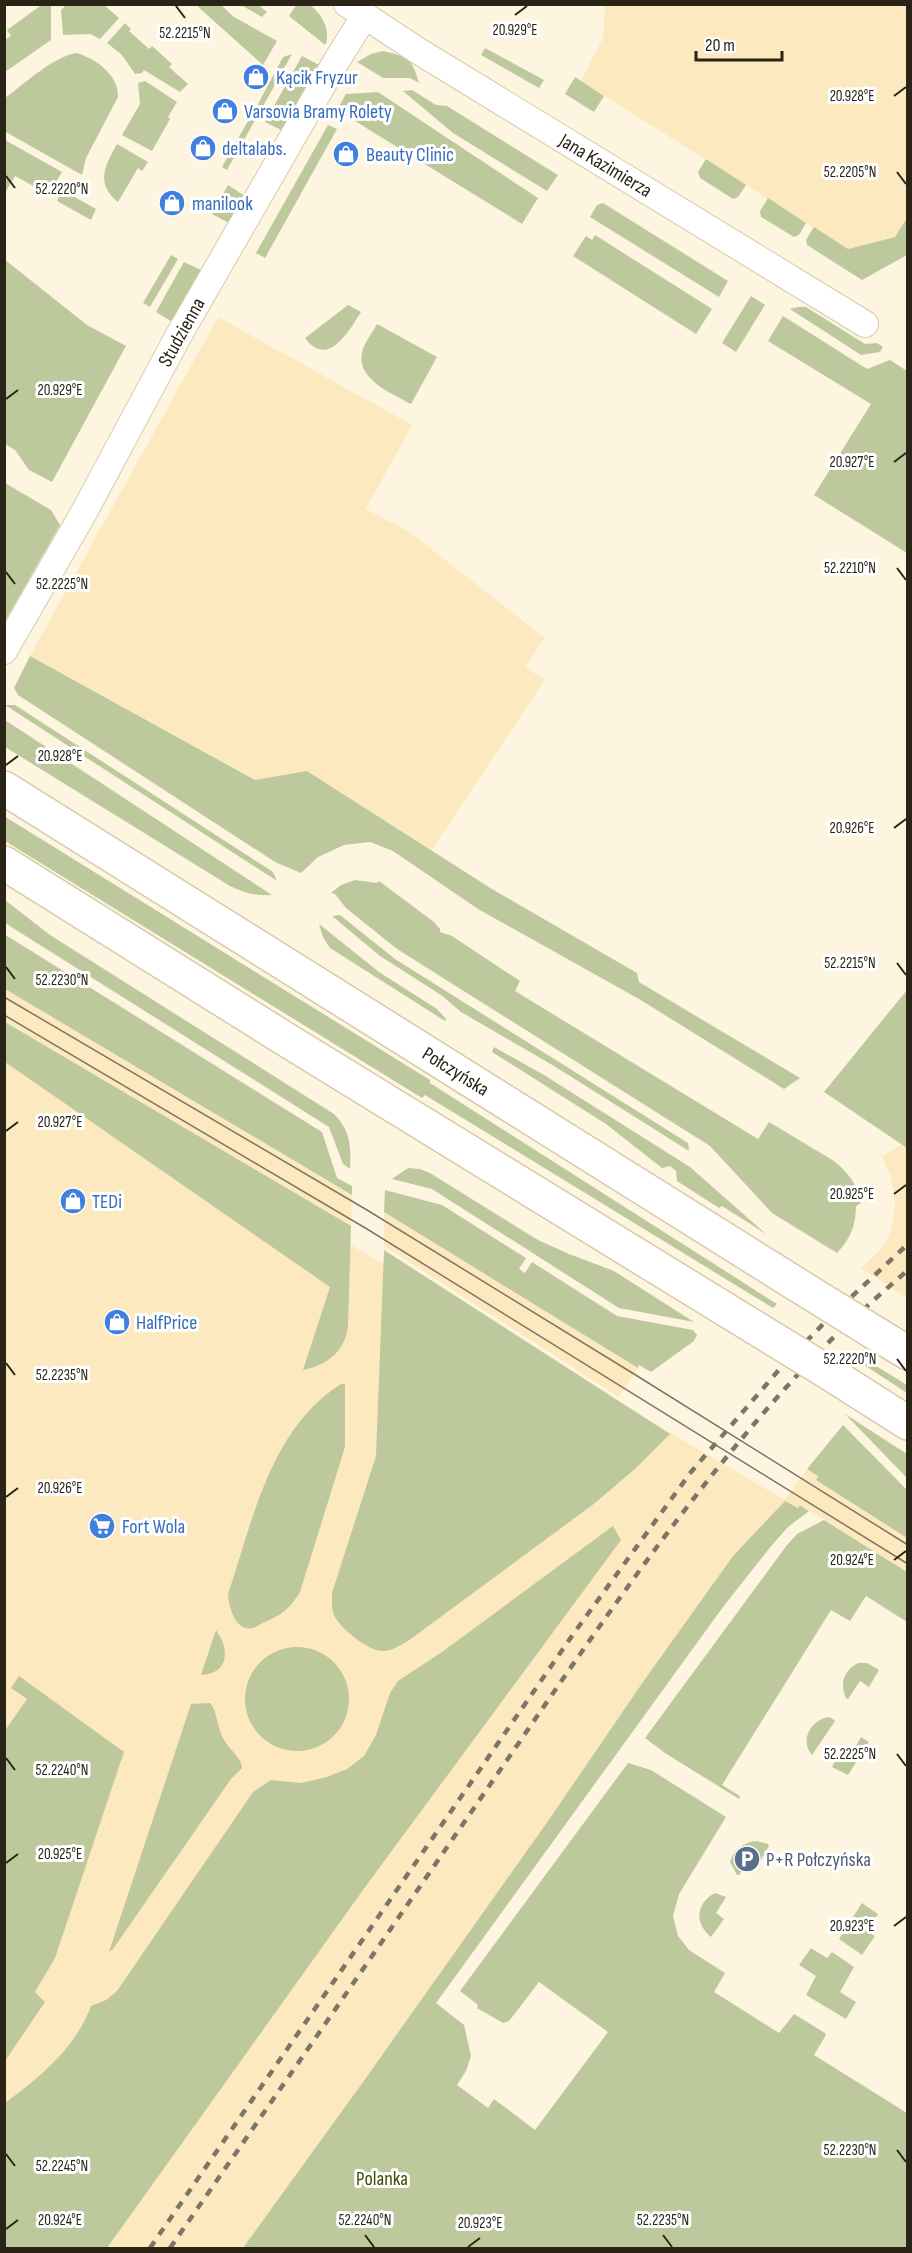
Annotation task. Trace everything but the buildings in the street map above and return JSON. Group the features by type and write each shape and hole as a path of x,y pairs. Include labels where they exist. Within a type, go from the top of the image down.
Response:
{"main road":[{"name":"Połczyńska","path":"4,788 908,1353"},
{"path":"4,863 290,1042 908,1422"}],"street":[{"name":"Jana Kazimierza","path":"355,10 865,324"},
{"name":"Studzienna","path":"4,651 83,514 185,324 336,60 355,10"}],"shaded area":[{"path":"605,5 907,5 907,243 895,237 848,249 581,81 603,38"},
{"path":"218,317 412,425 366,509 408,531 545,638 525,667 545,680 432,850 307,771 256,780 30,656"},
{"path":"5,989 352,1195 351,1226 5,1022"},
{"path":"4,1041 785,1500 807,1469 818,1476 816,1480 907,1538 907,1572 801,1505 798,1508 785,1501 733,1556 548,1821 243,2248 17,2248 4,2179"},
{"path":"907,1140 907,1298 861,1268 881,1249 888,1239 892,1225 894,1194 891,1177 882,1157"},
{"path":"384,1212 638,1368 619,1397 384,1246"}],"green space":[{"path":"43,4 51,6 51,40 5,72 5,40 11,36 7,30"},
{"path":"297,4 310,5 318,13 326,27 326,44 289,16"},
{"path":"66,5 104,5 119,18 100,39 90,34 63,35 61,10"},
{"path":"196,5 221,5 234,17 277,41 263,65"},
{"path":"241,5 258,5 267,12 262,17"},
{"path":"125,23 131,29 129,31 149,49 152,46 172,64 169,67 188,84 180,92 144,70 142,73 135,74 122,55 107,43"},
{"path":"485,48 544,80 539,88 481,55"},
{"path":"383,51 408,60 414,68 419,83 410,78 383,78 357,62 371,54"},
{"path":"77,53 92,59 105,69 115,82 118,97 86,158 82,175 4,131 5,98 49,65"},
{"path":"292,54 262,108 257,106 283,57"},
{"path":"302,56 319,65 283,131 265,122"},
{"path":"575,77 604,96 594,112 565,94"},
{"path":"145,81 177,102 152,151 122,135 140,104 138,83"},
{"path":"412,90 436,105 447,106 558,175 547,191 453,133 403,91"},
{"path":"378,92 538,198 522,224 337,110 346,94"},
{"path":"253,112 258,115 227,170 222,167"},
{"path":"328,125 337,129 265,258 256,253"},
{"path":"5,140 62,172 52,189 45,185 42,191 15,176 5,193"},
{"path":"117,144 148,162 142,171 138,168 118,202 106,188 104,181 106,167"},
{"path":"706,159 746,185 738,197 733,199 700,178 698,172"},
{"path":"228,185 245,196 231,220 227,222 212,214"},
{"path":"62,190 96,209 91,220 57,201"},
{"path":"768,198 806,223 799,235 794,237 761,217 760,211"},
{"path":"603,203 728,281 719,297 590,217 597,205"},
{"path":"907,218 907,255 862,280 807,245 806,240 814,227 848,249 895,237"},
{"path":"595,235 712,309 696,334 573,256 586,236 592,240"},
{"path":"171,255 178,259 150,307 143,303"},
{"path":"4,259 87,325 126,346 52,482 29,470 15,450 5,444"},
{"path":"184,262 201,270 202,273 174,323 156,312"},
{"path":"751,296 765,305 736,352 722,343"},
{"path":"348,305 361,312 337,344 322,350 314,347 305,338"},
{"path":"806,307 865,344 877,343 883,347 880,352 861,355 790,309"},
{"path":"783,316 867,369 890,360 907,371 907,553 814,495 871,404 768,341"},
{"path":"377,324 437,357 411,404 376,383 363,368 361,359 363,349"},
{"path":"5,483 51,510 60,525 5,621"},
{"path":"30,656 255,780 307,771 492,889 637,973 639,982 800,1078 784,1089 639,999 478,909 393,851 370,842 344,845 318,857 301,873 275,862 18,695 14,688"},
{"path":"5,705 15,705 273,872 277,881"},
{"path":"5,720 272,895 250,894 230,886 5,747"},
{"path":"4,816 430,1080 430,1083 777,1304 773,1308 425,1095 422,1098 5,841"},
{"path":"355,880 377,883 379,881 434,922 440,932 452,936 520,981 515,991 758,1139 769,1122 834,1161 852,1179 861,1203 856,1206 853,1226 845,1243 837,1253 772,1213 710,1146 397,949 346,908 335,894 331,893 341,885"},
{"path":"5,900 50,935 334,1114 347,1133 350,1169 343,1164 329,1127 5,923"},
{"path":"340,915 395,959 688,1143 689,1151 554,1066 461,1012 441,995 380,956 332,916"},
{"path":"319,924 379,972 437,1009 446,1019 445,1021 330,948"},
{"path":"4,934 322,1132 337,1178 352,1186 352,1195 5,989"},
{"path":"907,990 907,1148 824,1092"},
{"path":"5,1022 351,1226 348,1326 343,1343 334,1356 320,1365 303,1370 330,1287 5,1062"},
{"path":"494,1047 544,1075 690,1167 766,1234 677,1181 676,1171 670,1166 662,1168 606,1124 492,1052"},
{"path":"408,1168 430,1173 538,1240 614,1271 694,1322 619,1308 432,1189 392,1179"},
{"path":"385,1190 442,1205 526,1258 519,1269 525,1273 532,1262 617,1316 693,1330 697,1335 694,1341 651,1372 639,1365 638,1368 384,1212"},
{"path":"384,1250 670,1434 636,1468 595,1503 408,1641 395,1648 381,1651 362,1643 338,1622 333,1611 332,1593 376,1456"},
{"path":"855,1353 907,1385 907,1393 852,1357"},
{"path":"341,1384 345,1384 345,1447 300,1592 289,1607 276,1617 253,1628 247,1628 237,1622 234,1617 228,1594 267,1478 297,1425 317,1403"},
{"path":"845,1414 907,1454 907,1478"},
{"path":"843,1425 907,1490 907,1538 816,1480 818,1476 807,1469"},
{"name":"Polanka","path":"785,1501 798,1508 800,1505 809,1511 788,1527 723,1607 436,2003 464,2025 471,2056 466,2071 457,2085 488,2108 494,2099 535,2130 608,2032 539,1982 509,2021 503,2023 477,2008 478,2005 460,1991 628,1763 651,1770 726,1817 679,1894 673,1916 678,1936 689,1950 725,1973 714,1992 779,2033 794,2014 825,2033 814,2055 907,2113 907,2248 243,2248 548,1821 733,1556"},
{"path":"824,1520 907,1572 907,1622 866,1596 850,1621 831,1610 722,1785 740,1796 739,1799 645,1738 787,1545 797,1534"},
{"path":"613,1526 621,1540 368,1883 107,2248 5,2248 5,2103 31,2083 66,2049 76,2036 91,2006 106,2000 117,1991 253,1792 271,1780 301,1783 327,1777 347,1769 364,1756 376,1735 390,1693 398,1681 442,1652"},
{"path":"216,1630 224,1645 222,1665 210,1674 201,1675"},
{"path":"297,1647 317,1651 334,1662 345,1679 349,1699 345,1719 334,1736 317,1747 297,1751 277,1747 260,1736 249,1719 245,1699 249,1679 260,1662 277,1651"},
{"path":"858,1663 867,1663 879,1670 869,1687 860,1681 848,1699 844,1693 844,1678 849,1670"},
{"path":"19,1676 124,1752 55,1958 35,1992 45,2002 5,2061 4,1732 27,1699 11,1688"},
{"path":"210,1703 215,1711 222,1736 240,1761 242,1768 231,1779 109,1952 191,1704"},
{"path":"830,1717 835,1721 812,1755 807,1743 809,1731 817,1722"},
{"path":"861,1737 869,1742 848,1775 832,1767 842,1748 851,1754"},
{"path":"757,1841 769,1846 759,1863 750,1858 737,1875 730,1862 734,1853 744,1844"},
{"path":"715,1893 726,1897 716,1913 724,1919 711,1937 702,1926 700,1913 704,1902"},
{"path":"862,1903 878,1914 867,1931 875,1936 862,1955 839,1939"},
{"path":"811,1948 827,1958 832,1952 854,1967 840,1992 856,2002 846,2019 806,1995 816,1976 799,1965"}],"tram line":[{"path":"4,997 367,1210 908,1545"},
{"path":"4,1015 367,1229 908,1564"}],"railway":[{"path":"150,2248 574,1633 691,1472 784,1364 831,1316 908,1244"},
{"path":"170,2248 648,1559 729,1454 772,1403 850,1321 908,1270"}],"place":[{"name":"Kącik Fryzur","path":"256,77"},
{"name":"Varsovia Bramy Rolety","path":"225,111"},
{"name":"deltalabs.","path":"203,148"},
{"name":"Beauty Clinic","path":"346,154"},
{"name":"manilook","path":"172,203"},
{"name":"TEDi","path":"73,1201"},
{"name":"HalfPrice","path":"117,1322"},
{"name":"Fort Wola","path":"102,1526"},
{"name":"P+R Połczyńska","path":"747,1859"}]}
